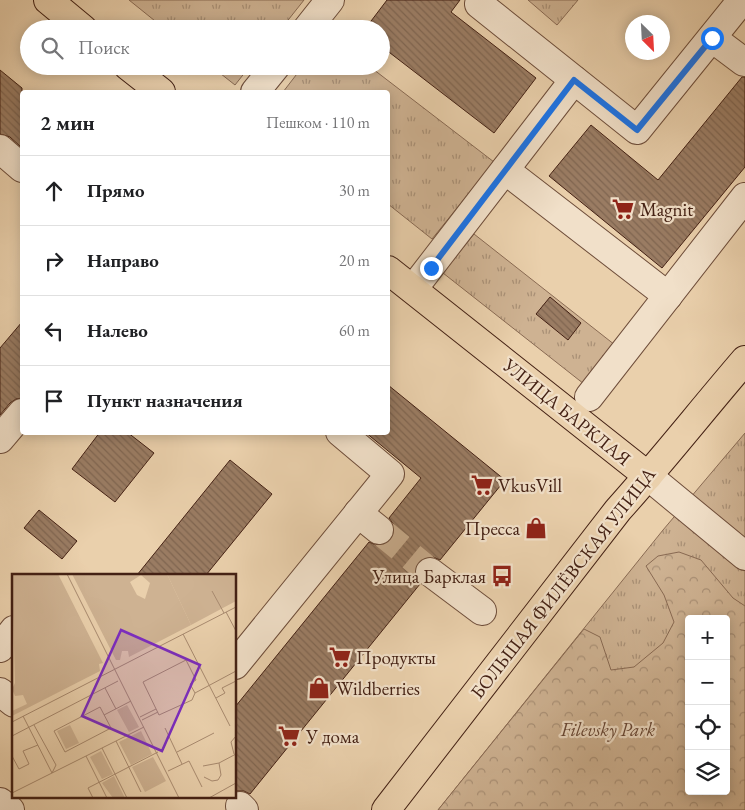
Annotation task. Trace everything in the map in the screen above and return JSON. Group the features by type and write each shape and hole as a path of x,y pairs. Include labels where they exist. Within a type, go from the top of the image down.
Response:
{"main road":[{"path":"48,0 72,20"},
{"path":"139,75 158,90"},
{"name":"УЛИЦА БАРКЛАЯ","path":"390,272 648,476"},
{"name":"БОЛЬШАЯ ФИЛЁВСКАЯ УЛИЦА","path":"386,810 618,510 745,360"}],"street":[{"path":"314,20 330,0"},
{"path":"482,0 479,4 637,130 742,0"},
{"path":"712,38 744,62"},
{"path":"257,90 269,75"},
{"path":"413,289 574,80"},
{"path":"0,149 20,166"},
{"path":"505,170 668,296"},
{"path":"589,397 745,197"},
{"path":"0,439 20,415"},
{"path":"236,665 390,474 344,435"},
{"name":"УЛИЦА БАРКЛАЯ","path":"648,476 745,556"},
{"path":"358,513 379,530"},
{"path":"430,572 482,611"},
{"path":"0,613 12,622"},
{"path":"0,648 12,633"},
{"path":"0,692 12,701"},
{"path":"0,802 10,810"}],"green space":[{"path":"129,0 304,0 288,20 154,20"},
{"path":"528,0 578,0 557,25"},
{"path":"222,75 243,75 235,85"},
{"path":"296,75 381,75 494,162 432,239 390,206 390,90 285,90"},
{"path":"474,234 615,345 584,384 443,273"},
{"name":"Filevsky Park","path":"745,433 745,810 438,810 663,530"},
{"name":"Filevsky Park","path":"679,552 701,560 733,598 745,606 745,810 438,810 584,629 600,637 611,670 634,667 663,643 674,622 664,595 646,566 658,556"}],"building":[{"path":"387,0 460,0 451,12 536,78 494,133 390,53 390,20 372,20"},
{"path":"0,70 22,88 20,90 20,146 10,137 0,134"},
{"path":"742,77 745,77 745,167 662,268 549,176 591,125 658,180"},
{"path":"550,297 581,323 568,340 536,314"},
{"path":"20,324 20,398 10,403 0,415 0,348"},
{"path":"390,387 505,480 440,560 431,556 423,558 418,562 414,571 416,579 420,584 250,794 244,791 236,791 236,706 369,542 376,545 384,545 391,539 394,533 394,525 389,518 421,478 369,435 390,435"},
{"path":"98,435 131,435 154,453 115,502 72,469"},
{"path":"230,460 272,494 207,574 138,574"},
{"path":"39,510 77,541 62,559 24,528"}],"tunnel":[{"path":"379,530 430,572"}],"place":[{"name":"Magnit","path":"623,209"},
{"name":"VkusVill","path":"482,485"},
{"name":"Пресса","path":"536,528"},
{"name":"Улица Барклая","path":"502,576"},
{"name":"Продукты","path":"340,657"},
{"name":"Wildberries","path":"319,688"},
{"name":"У дома","path":"289,736"}],"route":[{"path":"431,268 574,80 637,130 712,38"}]}
